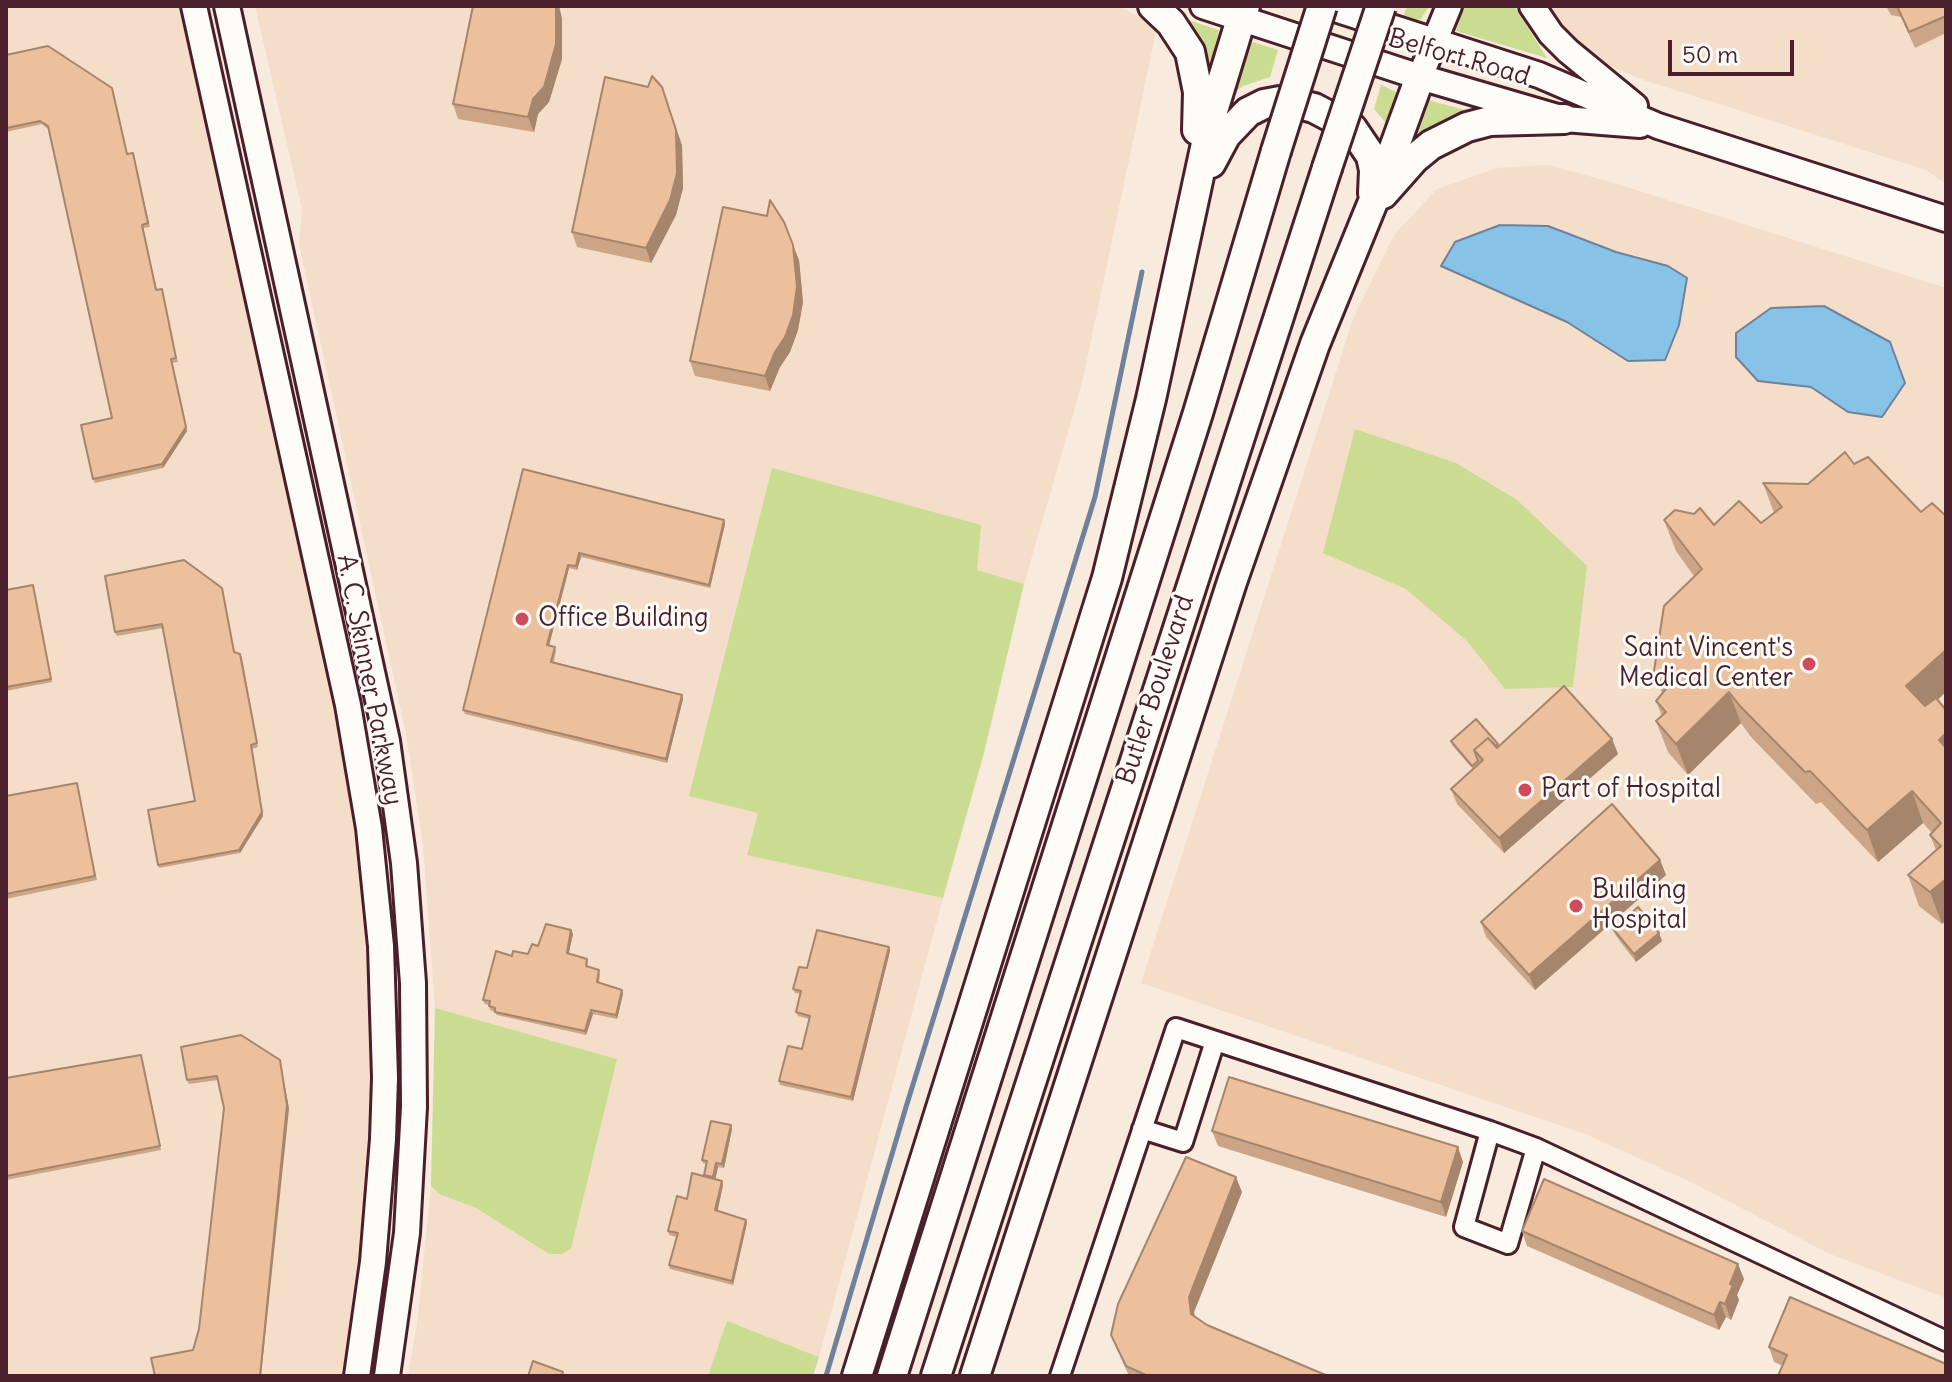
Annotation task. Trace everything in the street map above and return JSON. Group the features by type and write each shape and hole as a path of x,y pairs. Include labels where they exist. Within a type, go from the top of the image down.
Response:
{"highway":[{"path":"1153,6 1171,23 1190,52 1198,92 1196,192"},
{"name":"Butler Boulevard","path":"892,1376 1324,6"},
{"name":"Butler Boulevard","path":"936,1376 1381,6"},
{"path":"857,1376 1107,578 1141,443 1213,111 1243,12"},
{"path":"975,1376 1232,582 1315,344 1420,77"},
{"path":"1196,192 1226,135 1248,112 1280,101 1314,108 1352,128 1363,142 1374,170 1367,218"},
{"path":"1367,218 1414,159 1447,136 1490,121 1564,119"}],"main road":[{"name":"A. C. Skinner Parkway","path":"194,6 348,705 369,828 381,946 385,1078 379,1201 357,1376"},
{"name":"A. C. Skinner Parkway","path":"227,6 387,741 404,863 413,983 414,1107 407,1233 387,1376"},
{"name":"Belfort Road","path":"1203,6 1243,12 1420,77 1564,119 1658,126"},
{"name":"Belfort Road","path":"1324,6 1539,75 1658,126 1946,219"},
{"path":"1420,77 1449,6"},
{"path":"1532,6 1551,34 1568,51 1658,126"}],"street":[{"path":"1060,1376 1176,1028 1536,1148 1946,1341"},
{"path":"1142,1129 1183,1142 1215,1041"},
{"path":"1490,1131 1464,1227 1508,1244 1536,1148"}],"shaded area":[{"path":"6,6 183,6 345,766 363,888 369,996 370,1145 351,1335 343,1376 6,1376"},
{"path":"255,6 1118,6 1157,27 1082,383 1024,584 977,571 759,813 747,854 943,898 819,1357 727,1322 708,1376 408,1376 417,1325 431,1186 439,1194 476,1208 549,1254 562,1254 571,1249 617,1059 435,1008 423,845 406,734 299,244 302,209"},
{"path":"1544,6 1946,6 1946,184 1926,170 1644,80 1603,63 1573,44"},
{"path":"1548,165 1946,288 1946,1298 1830,1254 1693,1183 1588,1135 1141,983 1353,319 1394,235 1437,189 1497,168"}],"green space":[{"path":"1407,6 1429,6 1421,19 1414,21 1403,18"},
{"path":"1464,6 1514,6 1547,58 1456,31"},
{"path":"1186,21 1219,30 1208,72"},
{"path":"1253,42 1278,50 1270,77 1243,86 1232,94 1245,50"},
{"path":"1381,85 1398,93 1392,115 1386,123 1374,109"},
{"path":"1428,100 1476,113 1414,143"},
{"path":"1355,429 1456,463 1517,500 1587,566 1573,687 1505,689 1467,641 1406,589 1323,553"},
{"path":"772,468 981,525 977,570 1024,584 984,753 943,898 747,855 758,813 689,796"},
{"path":"435,1008 617,1059 571,1249 562,1254 549,1254 476,1208 439,1194 431,1186"},
{"path":"727,1321 819,1357 813,1376 708,1376"}],"water":[{"path":"1500,225 1548,226 1616,252 1668,266 1687,278 1679,325 1665,360 1628,361 1567,322 1441,266 1455,242"},
{"path":"1824,306 1890,342 1905,383 1882,417 1848,412 1811,387 1758,381 1736,357 1736,333 1771,308"}],"building":[{"path":"473,6 556,6 556,44 544,87 533,99 528,117 453,104"},
{"path":"1897,6 1946,6 1946,16 1909,32"},
{"path":"48,46 112,88 127,154 133,153 148,223 142,225 156,290 162,289 176,358 171,359 186,427 162,464 93,479 81,425 112,418 48,126 40,121 6,128 6,55"},
{"path":"652,76 662,87 676,130 677,173 670,200 646,248 572,232 605,77 648,87"},
{"path":"770,200 784,222 793,245 797,287 793,315 785,337 765,376 690,361 723,207 767,216"},
{"name":"Saint Vincent's Medical Center","path":"1845,452 1854,464 1868,457 1921,512 1932,503 1946,516 1946,650 1906,686 1925,706 1936,698 1946,710 1946,733 1939,740 1946,748 1946,879 1930,892 1908,875 1941,846 1930,835 1941,823 1912,791 1867,830 1810,771 1805,772 1729,692 1676,744 1656,721 1666,712 1656,701 1666,689 1654,671 1664,606 1702,569 1664,520 1675,510 1694,514 1700,508 1714,525 1739,501 1761,523 1782,507 1763,483 1808,484"},
{"name":"Office Building","path":"523,469 724,520 709,585 579,553 576,566 568,565 547,645 555,647 551,662 682,695 666,759 463,710"},
{"path":"184,560 222,588 234,652 240,654 257,743 251,745 262,812 239,850 158,865 148,810 195,801 162,624 115,632 105,576"},
{"path":"33,585 51,679 6,687 6,590"},
{"name":"Part of Hospital","path":"1564,686 1612,739 1499,838 1451,789 1483,760 1474,750 1488,738 1497,748"},
{"path":"1476,719 1498,744 1496,746 1488,738 1474,750 1478,761 1472,766 1451,741"},
{"path":"77,783 95,876 6,894 6,796"},
{"name":"Building Hospital","path":"1612,804 1660,860 1529,975 1481,922"},
{"path":"1638,907 1659,933 1634,954 1613,929"},
{"path":"546,924 571,930 567,953 587,959 586,966 599,970 597,982 622,990 616,1015 591,1010 585,1031 495,1012 495,1008 489,1006 490,1001 483,1000 496,951 512,956 513,951 528,954 532,944 538,946"},
{"path":"817,930 889,947 851,1097 779,1081 788,1046 802,1049 810,1016 796,1012 801,991 793,989 799,967 807,968"},
{"path":"241,1035 280,1060 287,1105 260,1376 155,1376 151,1358 193,1350 199,1329 224,1108 217,1076 187,1080 181,1047"},
{"path":"141,1055 160,1146 6,1176 6,1078"},
{"path":"1229,1077 1458,1147 1441,1202 1212,1131"},
{"path":"711,1121 731,1125 722,1164 716,1163 713,1177 704,1175 707,1161 702,1160"},
{"path":"1186,1157 1236,1177 1189,1297 1191,1314 1207,1325 1328,1376 1148,1376 1126,1366 1111,1335 1118,1304"},
{"path":"692,1173 722,1181 715,1210 746,1220 732,1281 669,1265 678,1233 668,1231 677,1196 687,1199"},
{"path":"1544,1179 1738,1264 1725,1304 1720,1302 1714,1315 1522,1231"},
{"path":"1790,1297 1946,1364 1946,1376 1778,1376 1787,1355 1769,1347"},
{"path":"533,1361 563,1372 562,1376 528,1376"}],"waterway":[{"path":"826,1376 1095,497 1142,272"}],"place":[{"name":"Office Building","path":"522,619"},
{"name":"Saint Vincent's Medical Center","path":"1809,664"},
{"name":"Part of Hospital","path":"1525,790"},
{"name":"Building Hospital","path":"1576,906"}]}
